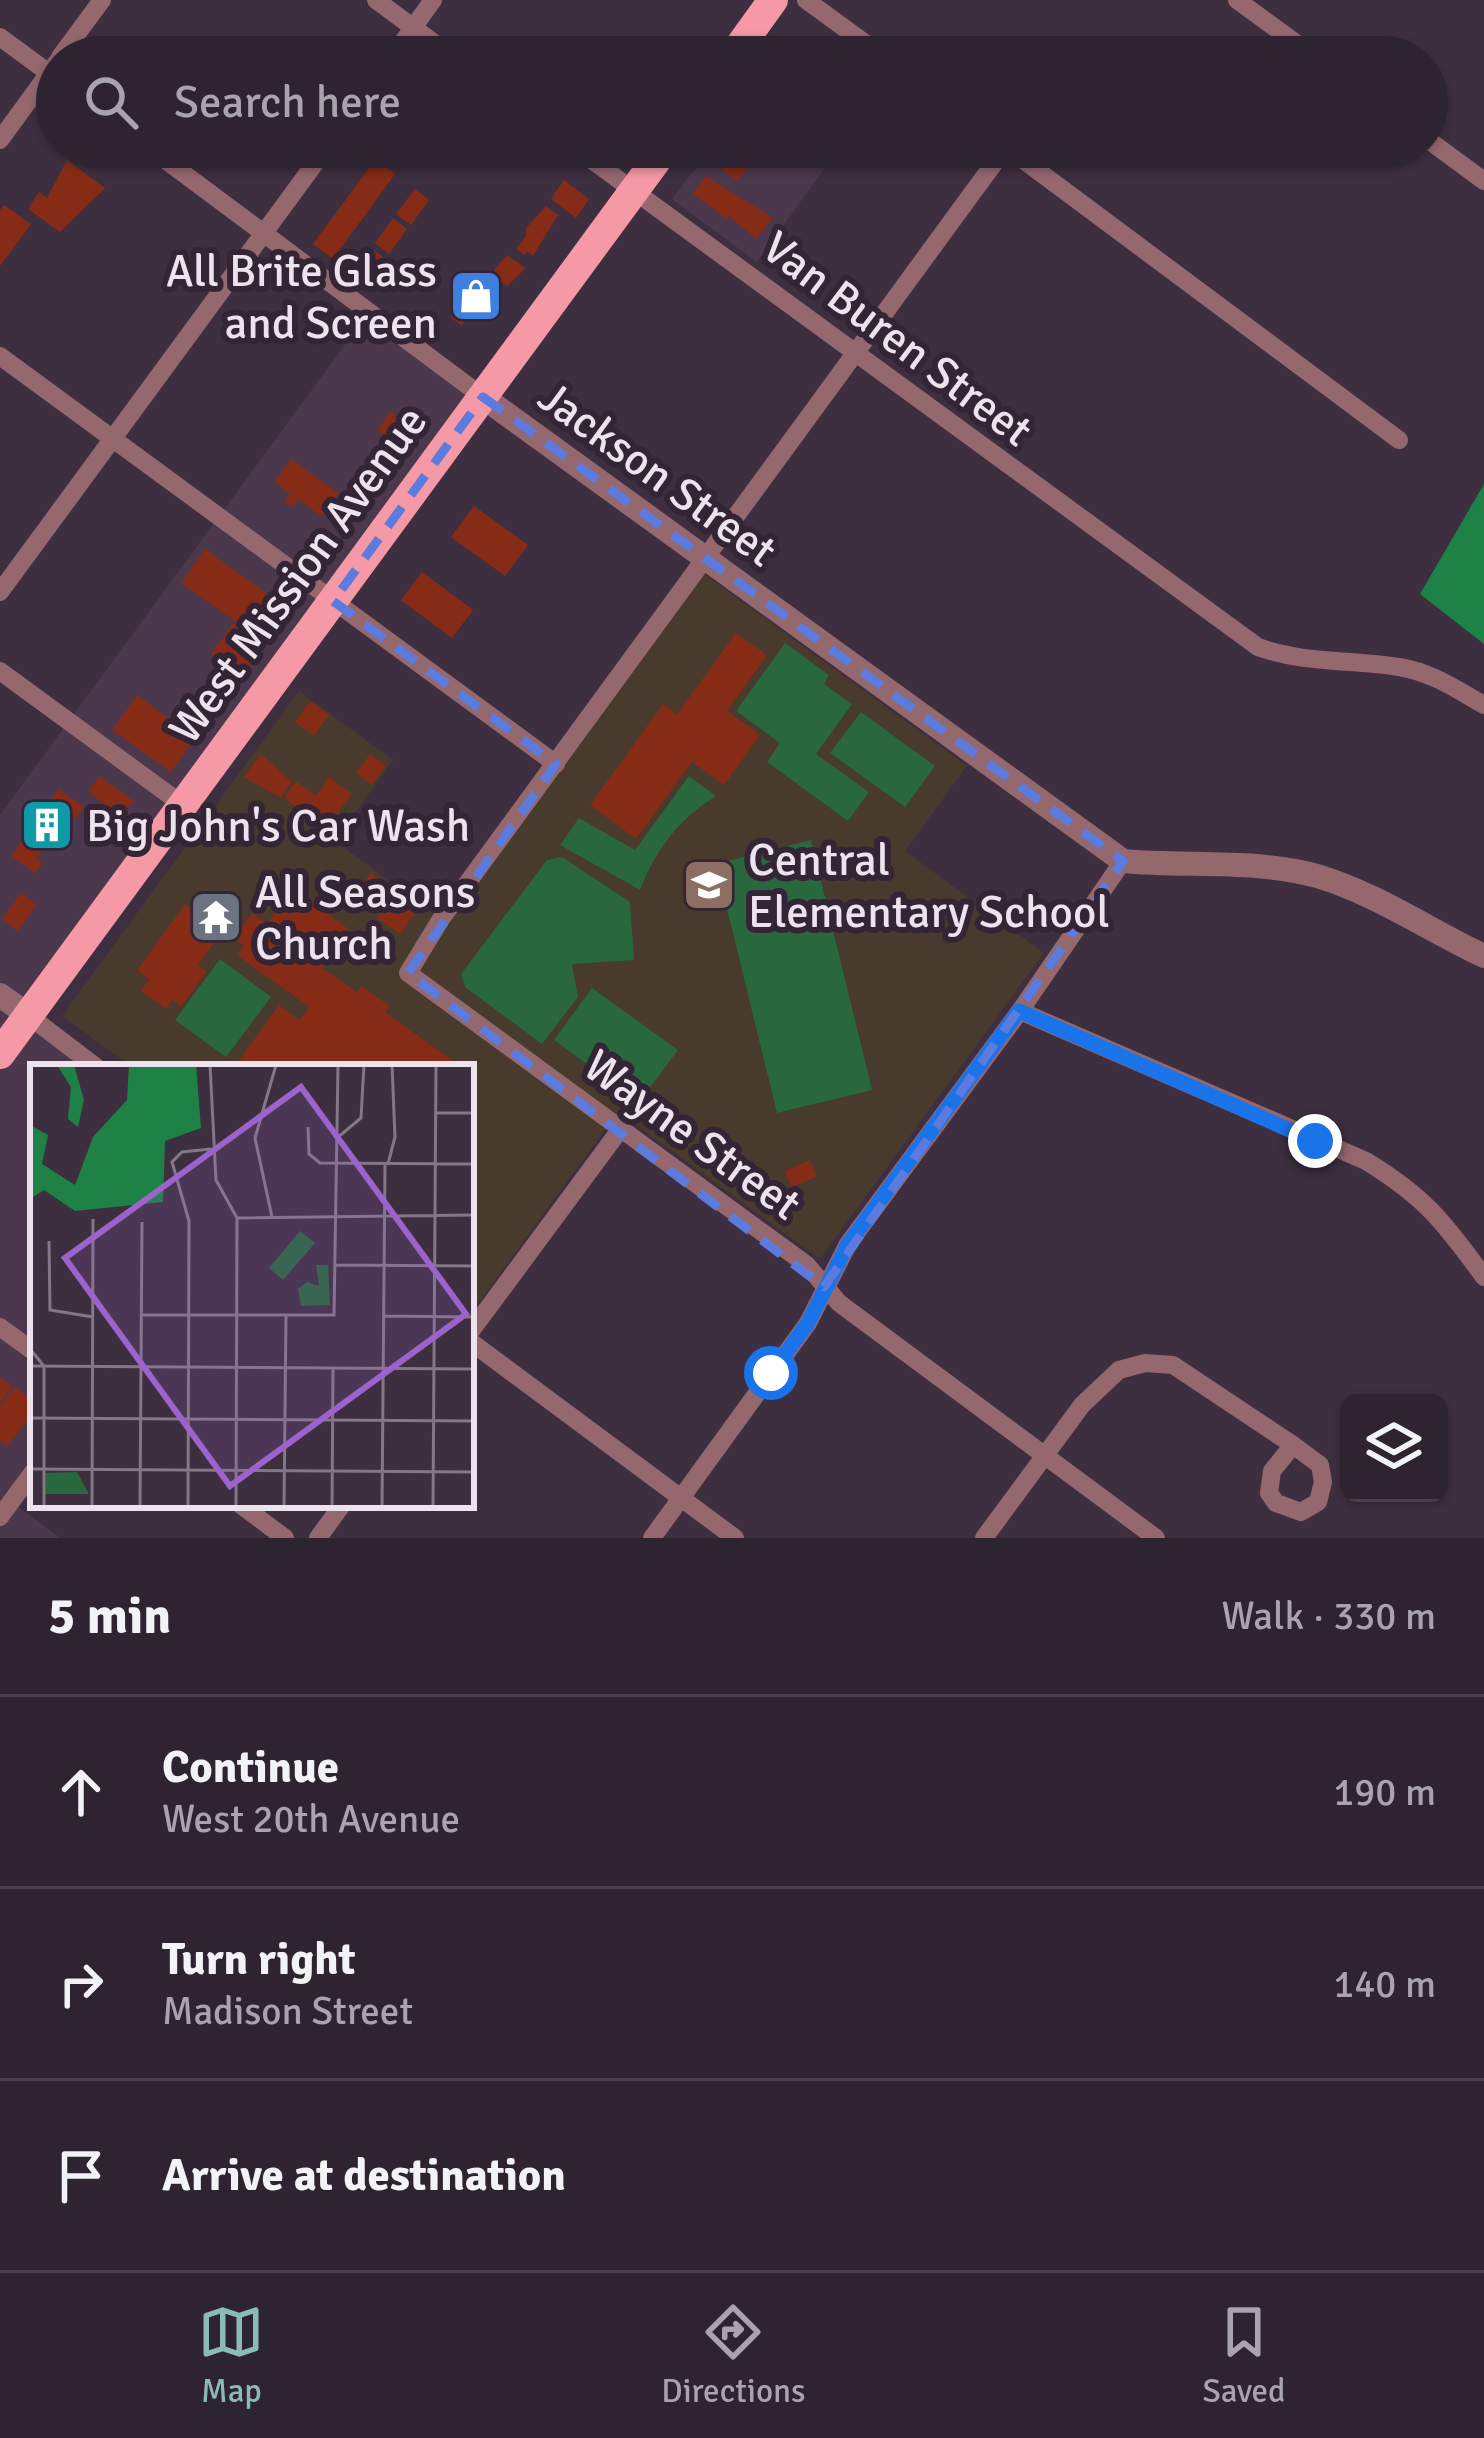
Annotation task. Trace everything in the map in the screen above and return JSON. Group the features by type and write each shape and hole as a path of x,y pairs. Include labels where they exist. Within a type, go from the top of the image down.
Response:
{"main road":[{"path":"747,36 773,0"},
{"name":"West Mission Avenue","path":"0,1054 651,168"}],"street":[{"path":"78,36 102,0"},
{"path":"376,0 425,36"},
{"path":"407,36 433,0"},
{"path":"806,0 855,36"},
{"path":"1237,0 1286,36"},
{"path":"0,37 36,57"},
{"path":"0,140 36,94"},
{"path":"1448,154 1484,181"},
{"name":"Jackson Street","path":"176,168 482,397 1123,861"},
{"path":"0,592 311,168"},
{"name":"Van Buren Street","path":"603,168 1258,647 1314,661 1401,667 1436,677 1484,705"},
{"path":"0,356 556,764 991,168"},
{"path":"1034,168 1400,440"},
{"path":"0,670 183,805"},
{"name":"Wayne Street","path":"556,764 412,960 408,973 806,1265 839,1303 1155,1538"},
{"path":"652,1538 808,1323 848,1244 1123,861 1312,874 1348,886 1484,956"},
{"path":"0,995 92,1064"},
{"path":"1019,1011 1366,1161 1408,1186 1435,1212 1484,1277"},
{"path":"474,1327 622,1127"},
{"path":"0,1327 30,1349"},
{"path":"474,1344 736,1538"},
{"path":"984,1538 1082,1405 1119,1370 1145,1363 1173,1365 1293,1445"},
{"path":"0,1517 30,1476"},
{"path":"245,1508 285,1538"},
{"path":"318,1538 341,1508"}],"highlighted area":[{"path":"483,397 1123,861 824,1287 408,973 556,764 333,601"}],"shaded area":[{"path":"696,168 825,168 757,262 672,199"},
{"path":"369,312 466,397 28,1015 93,1064 30,1064 30,1476 12,1502 60,1538 0,1538 0,815"},
{"name":"Central Elementary School","path":"699,570 967,766 905,851 1044,953 820,1259 618,1112 474,1309 474,1064 128,1064 62,1016 299,691 393,760 335,841 441,919"}],"green space":[{"path":"1484,484 1484,644 1420,594"},
{"path":"785,643 829,675 824,684 852,704 816,754 869,792 848,821 767,762 780,743 736,711"},
{"path":"861,712 935,766 905,807 830,753"},
{"path":"689,776 716,796 670,836 640,890 560,845 579,818 635,850"},
{"path":"811,840 872,1090 777,1113 716,864"},
{"path":"562,857 630,902 634,960 572,964 578,997 542,1044 465,987 461,974 547,860"},
{"path":"220,959 271,997 226,1057 175,1020"},
{"path":"592,988 678,1050 639,1102 554,1040"}],"building":[{"path":"63,168 78,168 105,188 60,232 28,209 39,192 47,198"},
{"path":"369,168 386,168 395,174 333,259 313,244"},
{"path":"723,168 747,168 738,181"},
{"path":"706,176 773,218 756,239 693,194"},
{"path":"564,180 589,199 576,218 551,199"},
{"path":"415,189 429,200 411,225 396,214"},
{"path":"4,205 31,224 0,266 0,210"},
{"path":"546,206 558,215 533,256 527,251 525,255 516,249 526,228"},
{"path":"393,218 407,229 389,254 375,243"},
{"path":"371,248 386,259 368,283 353,273"},
{"path":"507,255 526,268 507,286 491,274"},
{"path":"476,277 490,287 462,326 450,317"},
{"path":"390,412 418,431 405,449 377,430"},
{"path":"291,459 338,493 321,516 298,499 292,507 284,502 290,494 274,482"},
{"path":"474,506 528,545 505,576 451,537"},
{"path":"205,549 279,602 255,635 181,583"},
{"path":"422,572 473,610 452,638 401,600"},
{"path":"233,623 265,645 242,677 211,654"},
{"name":"Central Elementary School","path":"736,633 767,655 727,711 760,735 724,785 692,762 636,839 590,805 663,704 677,714"},
{"path":"137,695 195,738 171,772 112,730"},
{"path":"310,701 329,715 314,736 295,722"},
{"path":"261,754 292,782 281,798 244,777"},
{"path":"370,754 386,766 372,785 356,773"},
{"path":"99,776 134,801 117,823 101,812 106,805 88,792"},
{"path":"329,777 352,794 326,829 284,798 296,781 316,796"},
{"name":"Big John's Car Wash","path":"59,789 84,807 76,818 69,814 56,832 61,836 55,845 49,841 36,859 42,863 35,873 11,856"},
{"path":"371,873 419,907 400,934 377,918 386,906 360,888"},
{"path":"292,888 350,930 322,968 357,992 361,986 390,1006 385,1012 456,1064 236,1064 279,1005 299,1020 309,1007 237,955 244,946 223,930 198,965 207,971 181,1007 172,1000 166,1009 141,991 149,979 137,970 185,904 206,918 215,905 243,925 252,913 267,924"},
{"path":"21,893 37,905 18,931 2,919"},
{"path":"810,1160 817,1177 791,1187 785,1171"},
{"path":"0,1377 12,1386 0,1403"},
{"path":"14,1387 30,1398 30,1416 8,1446 0,1440 0,1406"}],"place":[{"name":"All Brite Glass and Screen","path":"476,296"},
{"name":"Big John's Car Wash","path":"47,825"},
{"name":"Central Elementary School","path":"709,885"},
{"name":"All Seasons Church","path":"216,917"}],"route":[{"path":"771,1373 808,1323 848,1244 1019,1011 1315,1141"}]}
